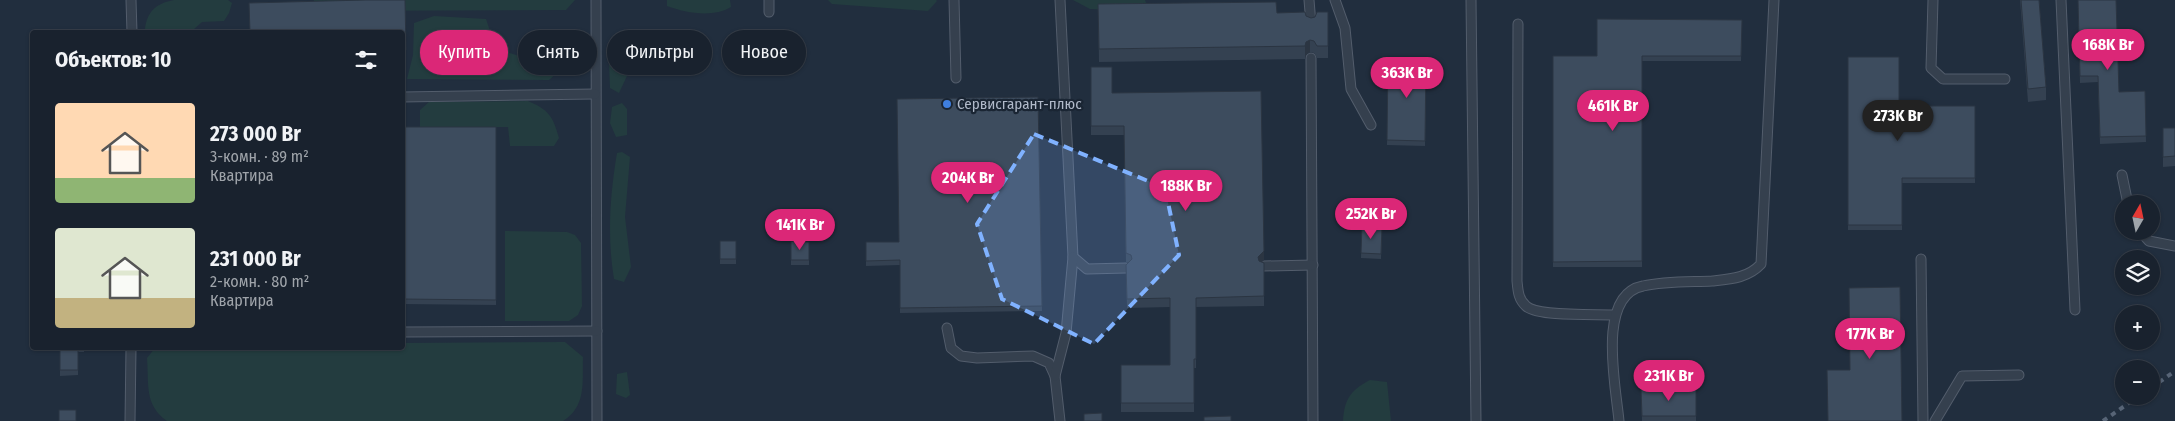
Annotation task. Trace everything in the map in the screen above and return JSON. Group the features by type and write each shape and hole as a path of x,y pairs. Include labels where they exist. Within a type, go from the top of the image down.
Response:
{"lane":[{"path":"131,0 132,30"},
{"path":"596,0 597,421"},
{"path":"769,0 769,12"},
{"path":"954,0 956,78"},
{"path":"1055,376 1066,333 1073,257 1060,0"},
{"path":"1309,0 1311,24"},
{"path":"1335,0 1346,28 1351,89 1371,125"},
{"path":"1471,0 1476,421"},
{"path":"1619,421 1612,340 1614,315 1622,298 1642,286 1730,280 1752,273 1762,264 1774,0"},
{"path":"1933,0 1931,68 1943,79 2005,79"},
{"path":"2061,0 2075,310"},
{"path":"1518,24 1517,281 1519,298 1527,308 1545,313 1614,315"},
{"path":"1311,58 1313,421"},
{"path":"405,97 595,94"},
{"path":"2122,175 2126,195"},
{"path":"2147,240 2175,246"},
{"path":"1073,257 1087,269 1126,268"},
{"path":"1921,259 1923,421"},
{"path":"1264,266 1313,265"},
{"path":"948,328 951,348 961,356 977,358 1033,356 1049,363 1055,376 1060,421"},
{"path":"405,332 597,331"},
{"path":"130,421 131,350"},
{"path":"1935,421 1962,376 2019,375"}],"highlighted area":[{"path":"1034,134 1165,188 1179,255 1094,344 1002,299 977,224"}],"green space":[{"path":"228,0 232,3 224,21 202,22 194,30 146,30 146,23 153,9 168,1"},
{"path":"314,0 575,0 566,10 314,11"},
{"path":"667,0 730,0 731,7 716,12 699,13 682,11 667,6"},
{"path":"828,0 937,1 928,11 832,4"},
{"path":"1073,0 1145,0 1147,5 1135,11 1090,9"},
{"path":"434,16 486,19 490,30 420,30 420,75 508,75 508,53 518,56 518,75 555,75 549,80 407,79 413,55 414,23"},
{"path":"609,75 627,75 619,93 610,88"},
{"path":"528,101 541,107 555,124 559,138 554,146 510,146 508,127 420,127 420,110 429,102"},
{"path":"622,103 627,109 627,135 616,137 610,123 612,107"},
{"path":"622,152 630,157 625,217 631,267 624,282 614,279 610,232 611,200 617,153"},
{"path":"505,231 567,232 575,235 581,243 582,306 578,315 569,321 505,321"},
{"path":"565,342 583,357 580,400 571,415 563,421 167,421 154,408 149,393 147,358 153,350 405,350 405,343"},
{"path":"627,372 630,395 626,398 616,394 617,374"},
{"path":"1370,380 1387,382 1391,421 1343,421 1345,407 1350,396"}],"building":[{"path":"405,0 406,50 405,30 250,30 249,3"},
{"path":"2021,0 2039,0 2046,87 2028,89"},
{"path":"2078,0 2116,0 2119,92 2145,91 2146,136 2100,137 2098,76 2080,76"},
{"path":"1276,2 1277,13 1305,12 1306,16 1311,18 1315,17 1317,12 1328,12 1328,46 1317,46 1314,41 1310,40 1306,42 1305,46 1099,49 1098,4"},
{"path":"1597,19 1742,20 1741,56 1642,56 1642,261 1553,262 1553,56 1597,56"},
{"path":"1848,57 1899,57 1899,106 1975,106 1975,178 1902,178 1902,225 1848,225"},
{"path":"1388,58 1426,58 1425,141 1387,140"},
{"path":"1091,67 1112,67 1112,93 1261,91 1264,251 1258,257 1259,261 1264,263 1264,296 1196,298 1194,403 1121,403 1121,365 1170,365 1170,298 1127,299 1126,265 1132,259 1131,255 1126,253 1124,126 1091,126"},
{"path":"1038,97 1042,306 900,308 900,260 866,261 866,242 899,242 897,99"},
{"path":"405,127 496,127 496,300 405,299"},
{"path":"2163,128 2175,128 2175,156 2163,157"},
{"path":"1362,225 1382,226 1381,254 1361,253"},
{"path":"720,241 736,241 736,259 720,259"},
{"path":"791,241 809,242 809,260 791,260"},
{"path":"1900,287 1902,421 1828,421 1827,370 1850,370 1849,288"},
{"path":"60,350 78,350 78,370 60,370"},
{"path":"1641,389 1696,389 1696,416 1642,416"},
{"path":"59,410 76,410 76,421 59,421"},
{"path":"1102,413 1102,421 1084,421 1084,414"},
{"path":"1231,416 1231,421 1204,421 1204,417"}],"railway":[{"path":"2160,382 2175,371"},
{"path":"2103,421 2126,405"}],"place":[{"name":"Сервисгарант-плюс","path":"947,104"}]}
